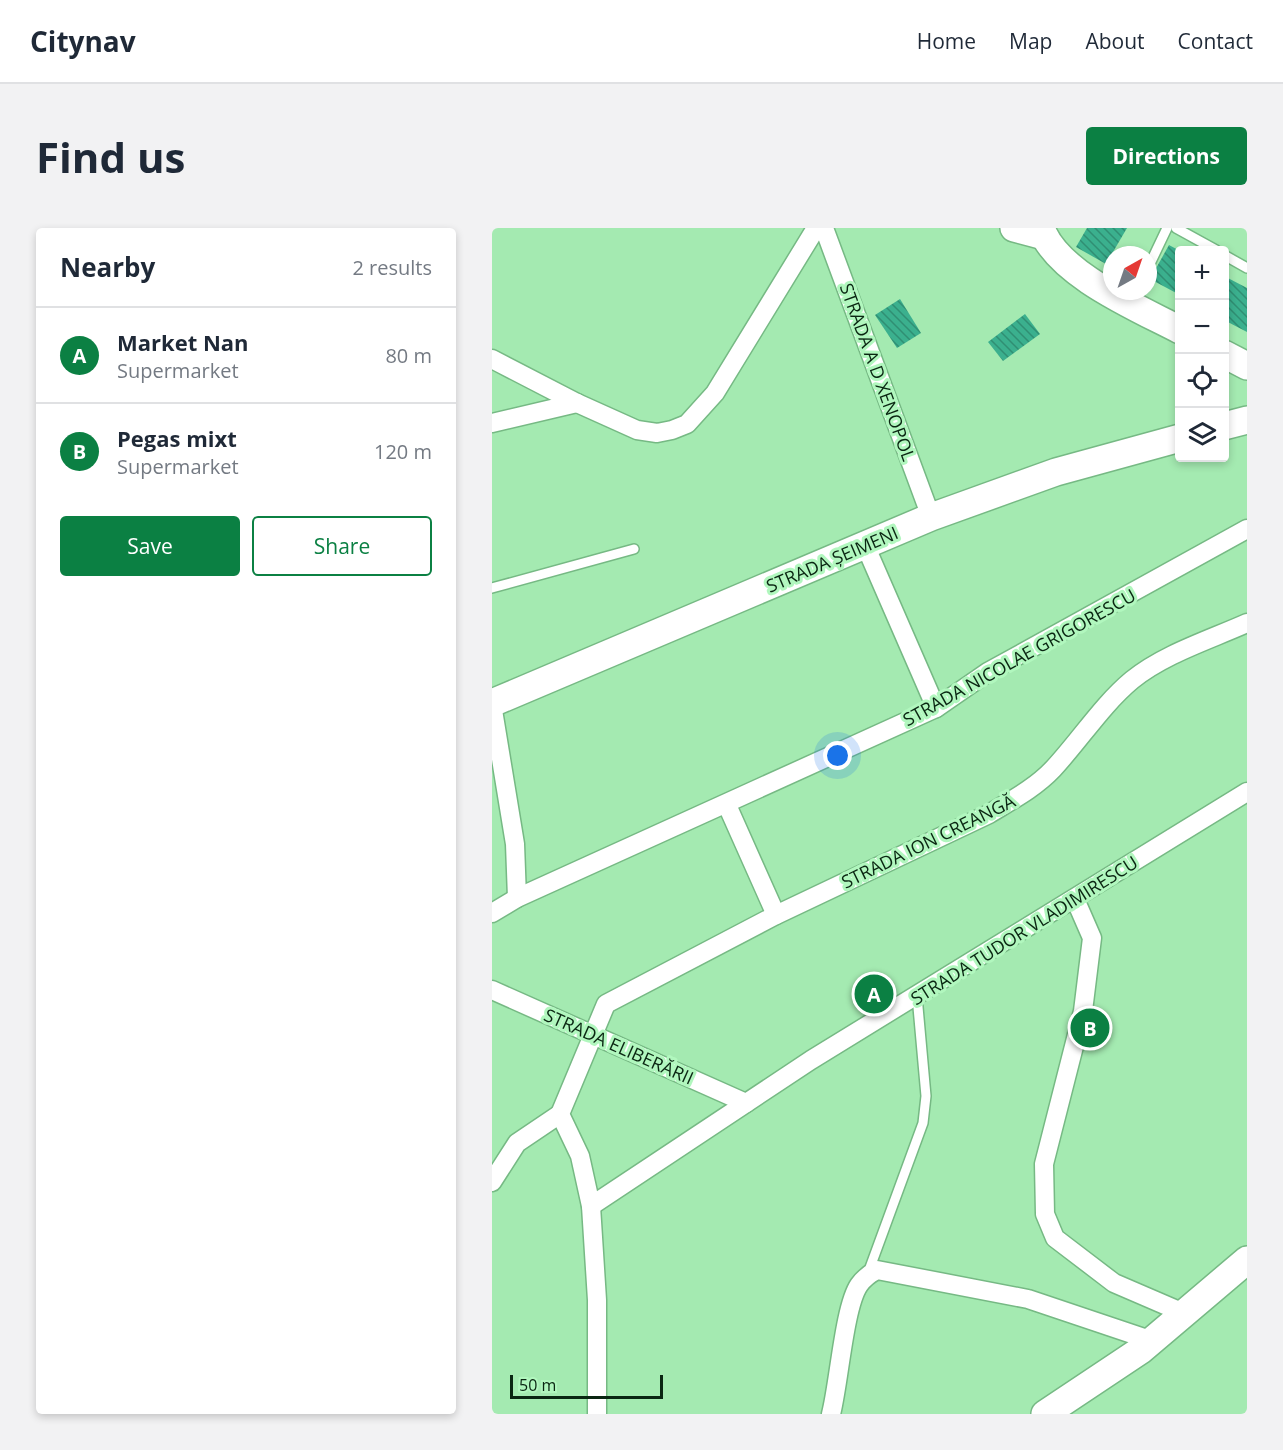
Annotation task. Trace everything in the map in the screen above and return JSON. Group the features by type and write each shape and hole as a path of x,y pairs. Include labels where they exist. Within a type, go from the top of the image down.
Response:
{"main road":[{"path":"1014,228 1046,231 1057,253 1075,269 1175,328"},
{"path":"1229,357 1247,366"},
{"path":"1229,425 1247,420"},
{"name":"STRADA ȘEIMENI","path":"492,703 931,517 1056,472 1175,439"},
{"path":"1045,1414 1153,1341 1247,1260"}],"street":[{"path":"492,358 577,403 637,430 657,433 687,424 715,393 816,228"},
{"name":"STRADA A D XENOPOL","path":"824,228 931,517"},
{"path":"492,423 577,403"},
{"name":"STRADA NICOLAE GRIGORESCU","path":"492,913 517,898 727,805 936,708 988,672 1247,529"},
{"path":"865,545 936,708"},
{"name":"STRADA ION CREANGĂ","path":"560,1114 606,1004 776,915 989,813 1033,787 1052,771 1113,698 1133,680 1157,664 1247,623"},
{"path":"492,703 514,844 517,898"},
{"name":"STRADA TUDOR VLADIMIRESCU","path":"591,1206 746,1103 1247,792"},
{"path":"727,805 776,915"},
{"path":"1075,899 1092,938 1083,1011 1044,1164 1045,1214 1055,1238 1114,1283 1186,1314"},
{"name":"STRADA ELIBERĂRII","path":"492,990 746,1103"},
{"path":"492,1182 517,1143 560,1114 580,1156 591,1206 597,1300 597,1414"},
{"path":"831,1414 850,1308 858,1287 867,1276 877,1270 1017,1296 1153,1341"}],"lane":[{"path":"1157,249 1167,228"},
{"path":"1176,228 1209,246"},
{"path":"1229,258 1247,268"},
{"path":"492,588 634,549"},
{"path":"867,1276 923,1123 926,1096 917,996"}],"building":[{"path":"1087,228 1127,228 1116,246 1103,246 1103,262 1076,247"},
{"path":"1169,245 1175,248 1175,292 1157,283 1157,266"},
{"path":"1229,279 1247,288 1247,332 1229,323"},
{"path":"900,299 921,333 897,348 875,315"},
{"path":"1025,314 1040,334 1003,361 988,342"}],"place":[{"name":"Market Nan","path":"874,994"},
{"name":"Pegas mixt","path":"1090,1028"}]}
